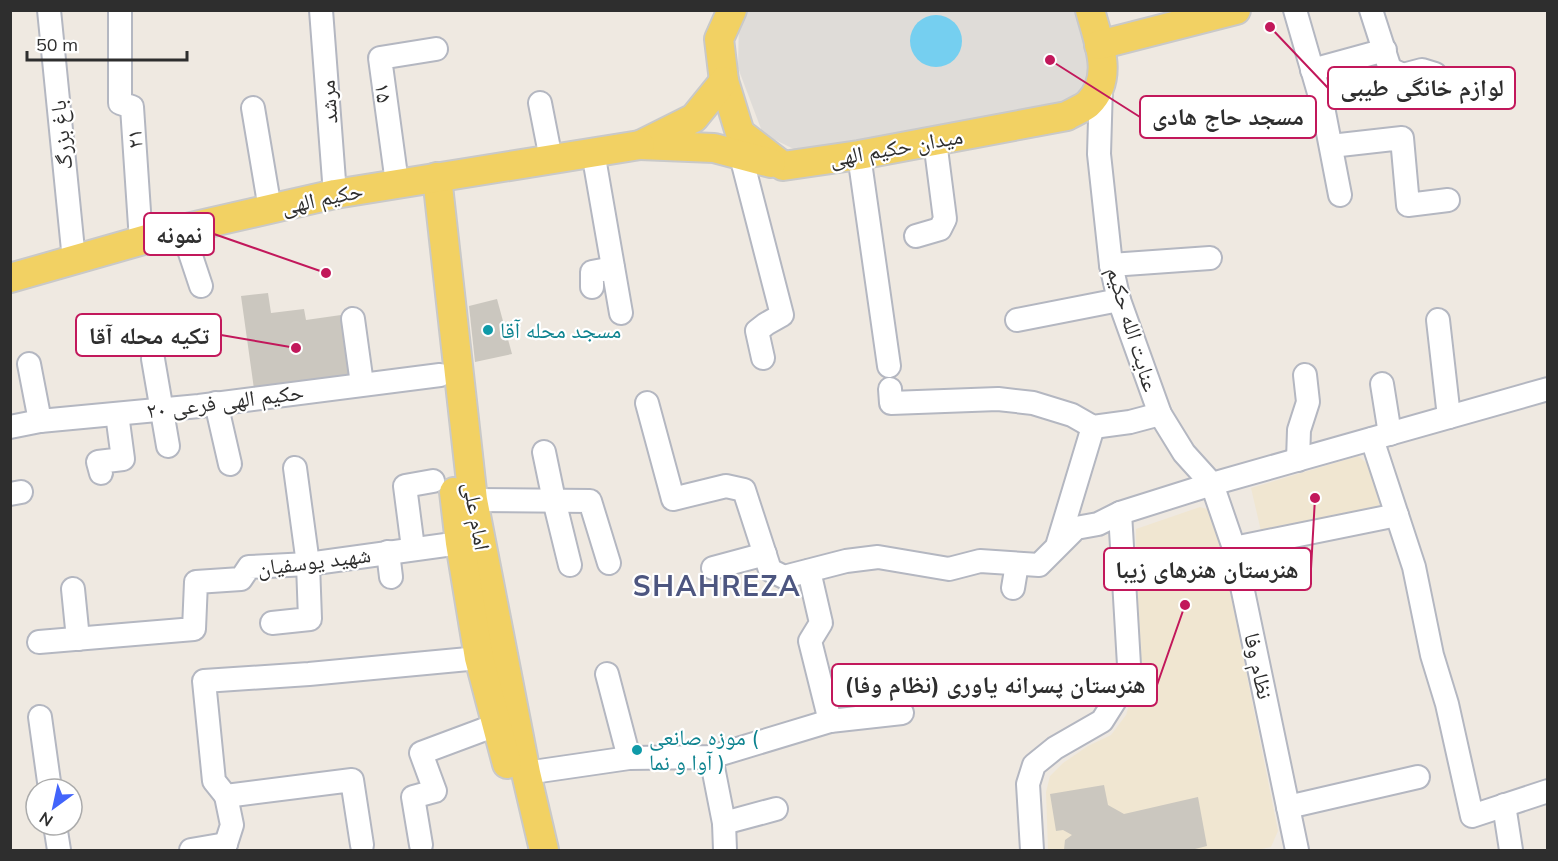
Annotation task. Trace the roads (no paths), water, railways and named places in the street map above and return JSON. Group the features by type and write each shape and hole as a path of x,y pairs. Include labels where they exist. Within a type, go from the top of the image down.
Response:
{"main road":[{"path":"709,10 718,39 724,81 740,133 783,166"},
{"path":"718,39 732,10"},
{"path":"1090,10 1104,65 1101,85"},
{"path":"1099,45 1219,13"},
{"path":"640,145 694,118 724,81"},
{"name":"میدان حکیم الهی","path":"783,166 859,155 1067,116 1087,104 1101,85"},
{"name":"حکیم الهی","path":"11,272 74,260 182,229 335,194 640,145"},
{"path":"640,145 714,148 783,166"},
{"path":"418,180 460,543 479,658 529,850"},
{"name":"امام علی","path":"418,180 472,500 526,773 544,850"}],"street":[{"name":"باغ بزرگ","path":"49,10 74,260"},
{"name":"۲۱","path":"120,10 120,103 132,107 141,241"},
{"name":"مرشد","path":"321,10 335,194"},
{"path":"1295,10 1323,107 1340,195"},
{"path":"1371,10 1390,69 1403,75 1422,70 1435,74 1447,94"},
{"name":"۱۵","path":"418,180 380,58 436,49"},
{"path":"1312,70 1385,50"},
{"name":"عنایت الله حکیم","path":"1101,85 1099,154 1111,265 1119,300 1160,414 1184,453 1212,484"},
{"path":"540,103 551,159"},
{"path":"253,108 270,209"},
{"path":"1331,146 1402,138 1408,205 1448,200"},
{"path":"916,236 940,229 945,219 935,141"},
{"path":"593,152 621,313"},
{"path":"859,155 889,366"},
{"path":"741,156 782,315 757,331 763,358"},
{"path":"182,229 201,286"},
{"path":"1111,265 1210,258"},
{"path":"592,287 592,272 613,268"},
{"path":"1017,320 1119,300"},
{"path":"353,319 362,384"},
{"path":"1438,320 1449,417"},
{"path":"153,359 168,446"},
{"path":"29,364 40,422"},
{"name":"حکیم الهی فرعی ۲۰","path":"10,427 440,375"},
{"path":"1298,460 1299,430 1308,402 1305,375"},
{"path":"1382,384 1381,437 1397,515 1414,567 1432,655 1447,704 1472,816 1548,791"},
{"path":"890,389 891,403 998,399 1033,402 1072,415 1093,427 1130,422 1160,414"},
{"path":"647,403 673,500 726,486 744,490 770,570 784,577 846,561 878,557 949,569 980,561 1039,566 1076,528 1098,524 1120,513 1212,484 1548,389"},
{"path":"216,403 230,464"},
{"path":"101,473 98,462 123,459 117,414"},
{"path":"1057,547 1093,427"},
{"path":"544,452 570,565"},
{"path":"272,623 310,619 308,564 295,468"},
{"path":"413,548 405,486 434,481"},
{"name":"نظام وفا","path":"1212,484 1234,548 1288,807 1292,849"},
{"path":"472,500 590,501 609,563"},
{"path":"1032,850 1028,784 1034,765 1055,748 1102,721 1114,702 1129,665 1120,513"},
{"path":"1234,548 1397,515"},
{"name":"شهید یوسفیان","path":"39,642 194,629 196,582 240,579 249,567 308,564 460,543"},
{"path":"388,552 391,577"},
{"path":"713,568 765,554"},
{"path":"1013,588 1017,564"},
{"path":"809,570 821,623 810,641 830,721"},
{"path":"73,589 78,639"},
{"path":"191,850 225,848 232,825 225,796 214,781 204,681 479,658"},
{"path":"607,674 629,758"},
{"path":"526,773 629,758 711,757 830,721 902,713"},
{"path":"40,717 48,777"},
{"path":"421,845 413,797 435,791 421,753 496,725"},
{"path":"711,757 724,823 724,850"},
{"path":"1288,807 1418,777"},
{"path":"225,796 352,780 362,845"},
{"path":"1504,805 1511,850"},
{"path":"724,823 776,809"}],"water":[{"path":"936,15 946,17 954,23 960,31 962,41 960,51 954,59 946,65 936,67 926,65 918,59 912,51 910,41 912,31 918,23 926,17"}],"place":[{"name":"لوازم خانگی طیبی","path":"1270,27"},
{"name":"مسجد حاج هادی","path":"1050,60"},
{"name":"نمونه","path":"326,273"},
{"name":"مسجد محله آقا","path":"488,330"},
{"name":"تکیه محله آقا","path":"296,348"},
{"name":"هنرستان هنرهای زیبا","path":"1315,498"},
{"name":"هنرستان پسرانه یاوری (نظام وفا)","path":"1185,605"},
{"name":"موزه صانعی ( آوا و نما )","path":"637,750"}],"district":[{"name":"SHAHREZA","path":"717,585"}]}
